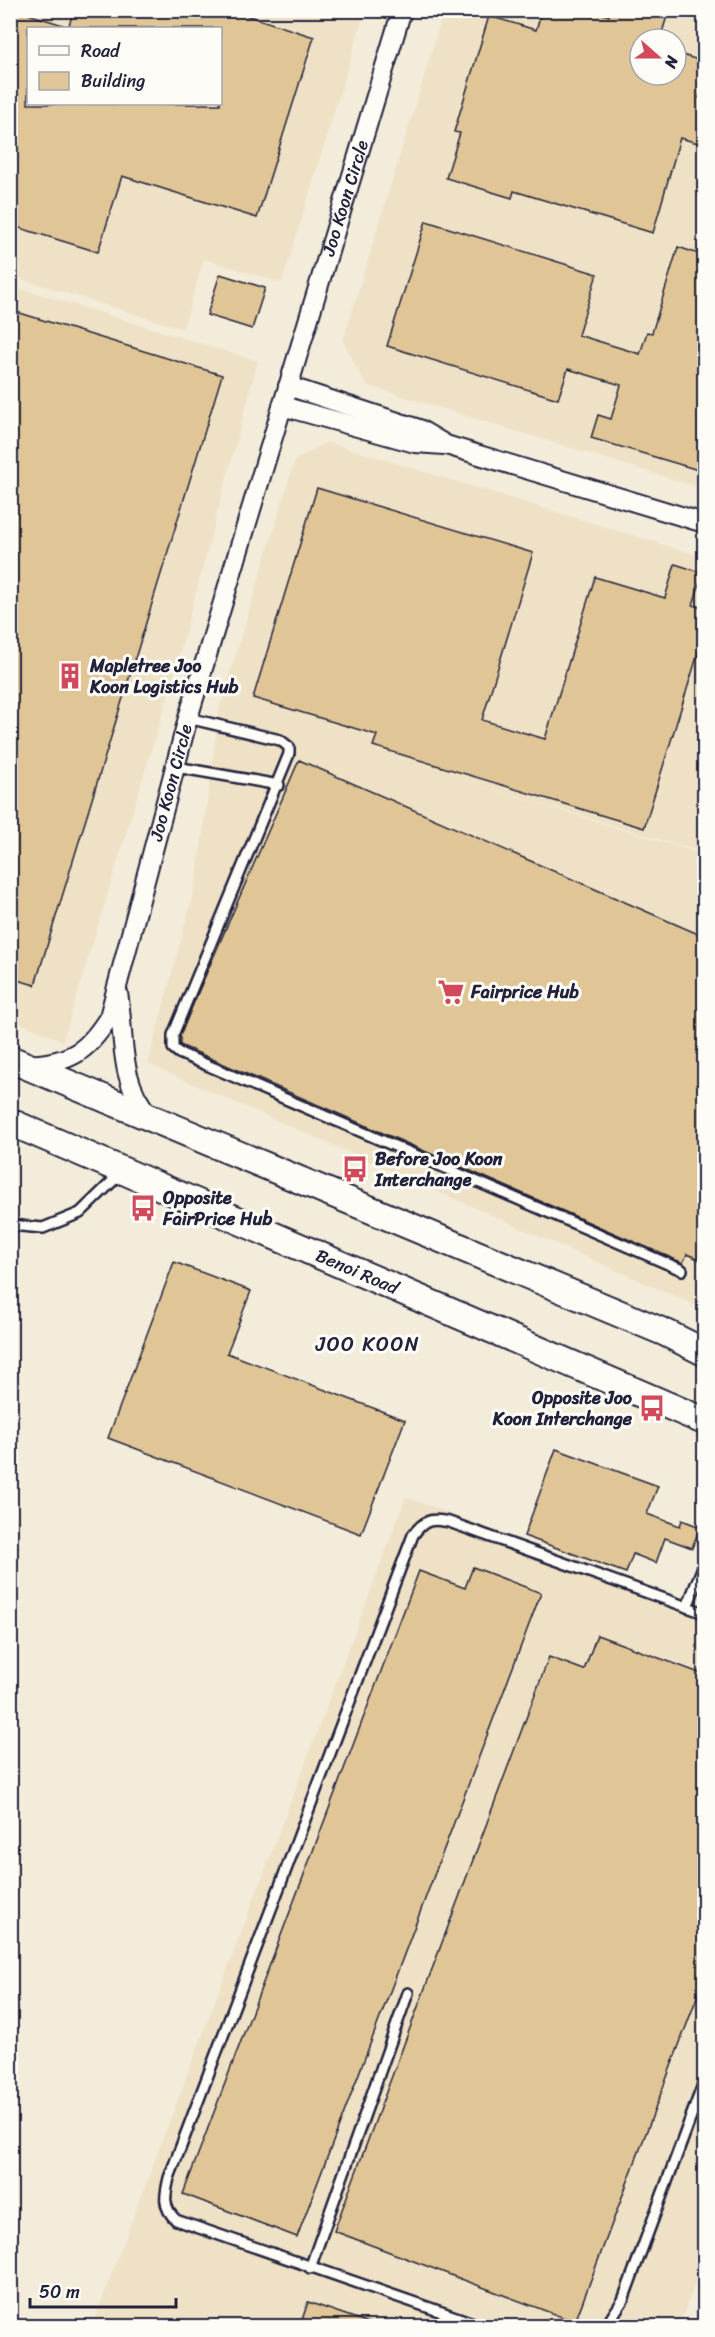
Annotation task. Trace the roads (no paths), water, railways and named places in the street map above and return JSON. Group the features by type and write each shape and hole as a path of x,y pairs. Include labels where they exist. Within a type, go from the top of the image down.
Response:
{"main road":[{"path":"18,1062 666,1333 705,1352"},
{"name":"Benoi Road","path":"10,1122 705,1421"}],"street":[{"name":"Joo Koon Circle","path":"18,1062 54,1063 71,1058 98,1035 109,1017 188,718 402,10"},
{"path":"288,386 419,429 446,445"},
{"path":"282,406 415,443 446,445 705,523"},
{"name":"Joo Koon Circle","path":"117,989 123,1023 125,1064 133,1094 152,1119"}],"lane":[{"path":"188,718 279,740 289,747 289,754 279,785 173,1035 173,1048 179,1053 682,1270"},
{"path":"176,766 279,785"},
{"path":"10,1225 43,1228 80,1213 124,1170"},
{"path":"482,2326 176,2220 167,2212 165,2196 169,2178 413,1535 421,1524 432,1519 448,1522 705,1613"},
{"path":"687,1607 705,1564"},
{"path":"310,2268 408,1993"},
{"path":"606,2326 623,2300 705,2082"}],"place":[{"name":"Mapletree Joo Koon Logistics Hub","path":"70,676"},
{"name":"Fairprice Hub","path":"451,992"},
{"name":"Before Joo Koon Interchange","path":"355,1169"},
{"name":"Opposite FairPrice Hub","path":"143,1208"},
{"name":"Opposite Joo Koon Interchange","path":"652,1408"}],"district":[{"name":"JOO KOON","path":"368,1344"}]}
